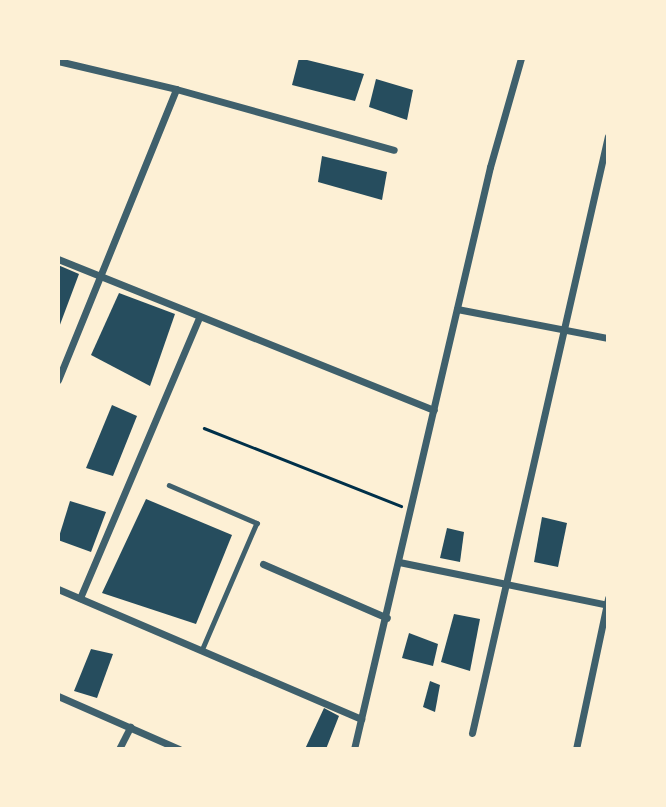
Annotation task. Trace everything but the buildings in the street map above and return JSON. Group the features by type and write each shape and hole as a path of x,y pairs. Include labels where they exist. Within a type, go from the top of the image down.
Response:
{"street":[{"path":"354,749 387,618 457,309 521,58"},
{"path":"58,61 176,89 394,150"},
{"path":"58,380 176,89"},
{"path":"472,733 608,136"},
{"path":"58,259 433,410"},
{"path":"457,309 608,338"},
{"path":"80,598 199,317"},
{"path":"399,562 608,602 576,749"},
{"path":"263,564 387,618"},
{"path":"58,589 361,719"},
{"path":"58,696 178,749"},
{"path":"119,749 130,727"}],"lane":[{"path":"169,485 257,523 202,651"}],"path":[{"path":"204,428 411,510"}]}
